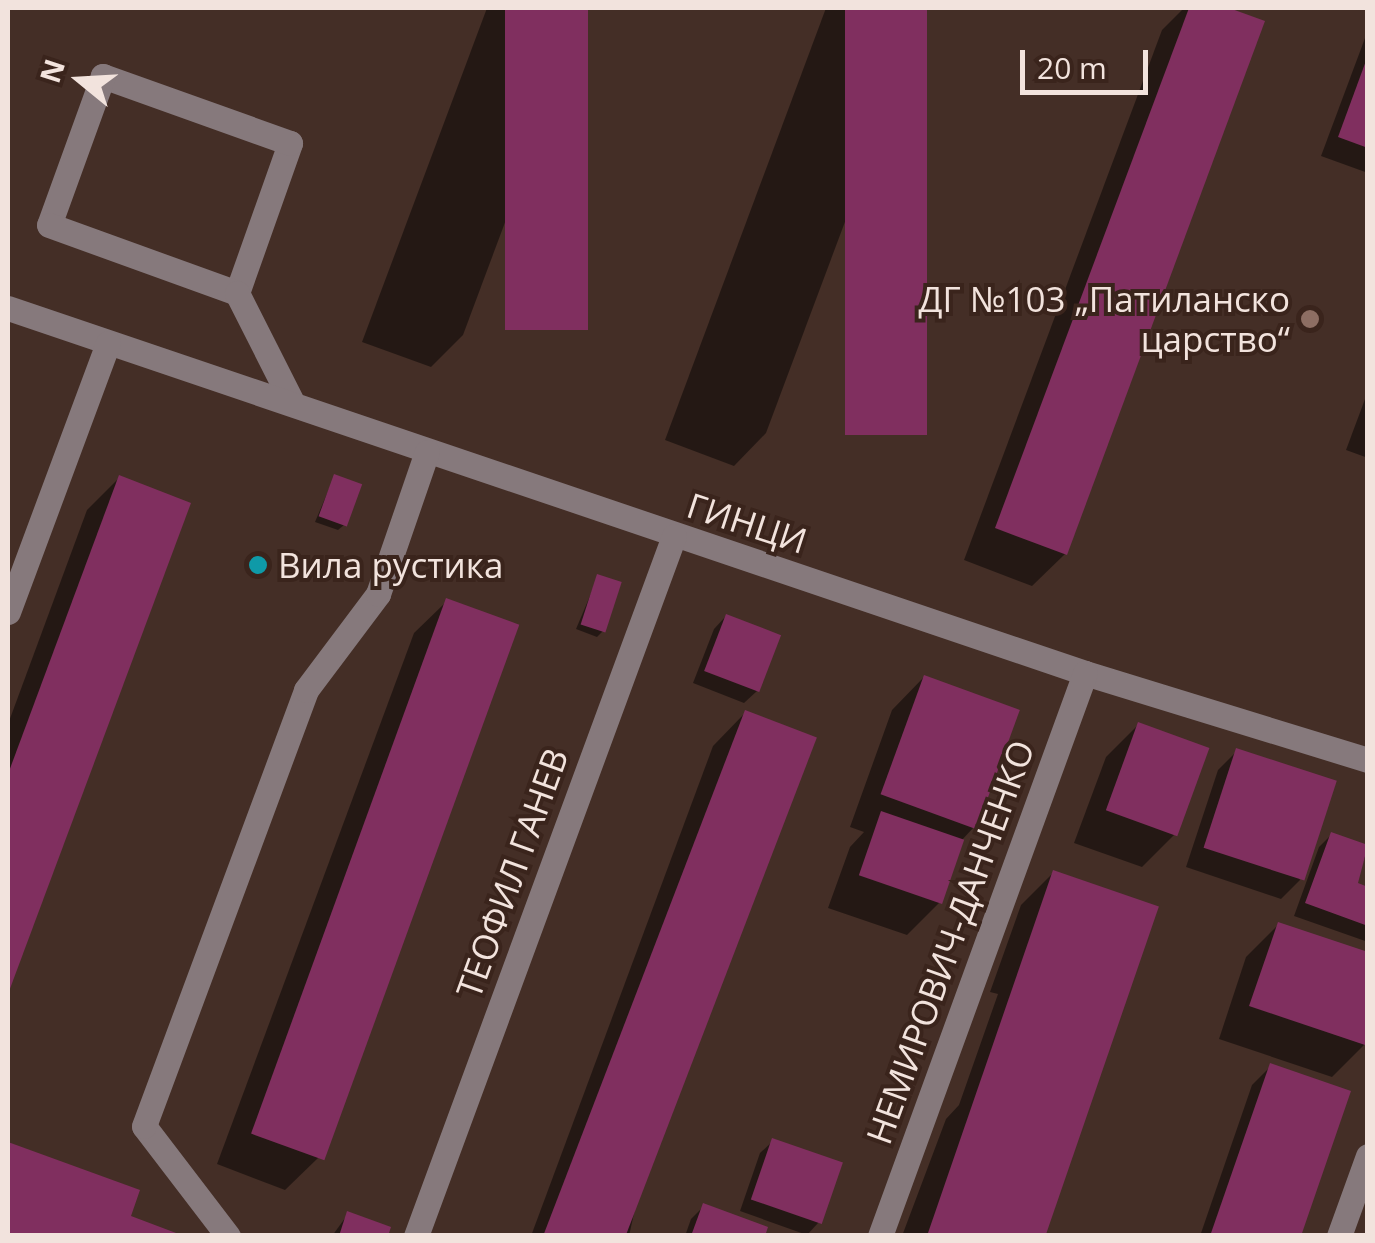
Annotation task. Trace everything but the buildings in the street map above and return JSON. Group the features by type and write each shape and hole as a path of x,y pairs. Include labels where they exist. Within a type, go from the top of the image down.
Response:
{"street":[{"path":"237,293 290,144 102,76 49,226 237,293 292,402"},
{"name":"ГИНЦИ","path":"8,308 1084,673 1368,760"},
{"path":"8,612 108,343"},
{"path":"228,1236 144,1126 306,690 378,594 428,452"},
{"name":"ТЕОФИЛ ГАНЕВ","path":"416,1236 674,536"},
{"name":"НЕМИРОВИЧ-ДАНЧЕНКО","path":"880,1236 1084,673"},
{"path":"1339,1236 1368,1156"}],"place":[{"name":"ДГ №103 „Патиланско царство“","path":"1310,319"},
{"name":"Вила рустика","path":"258,565"}]}
